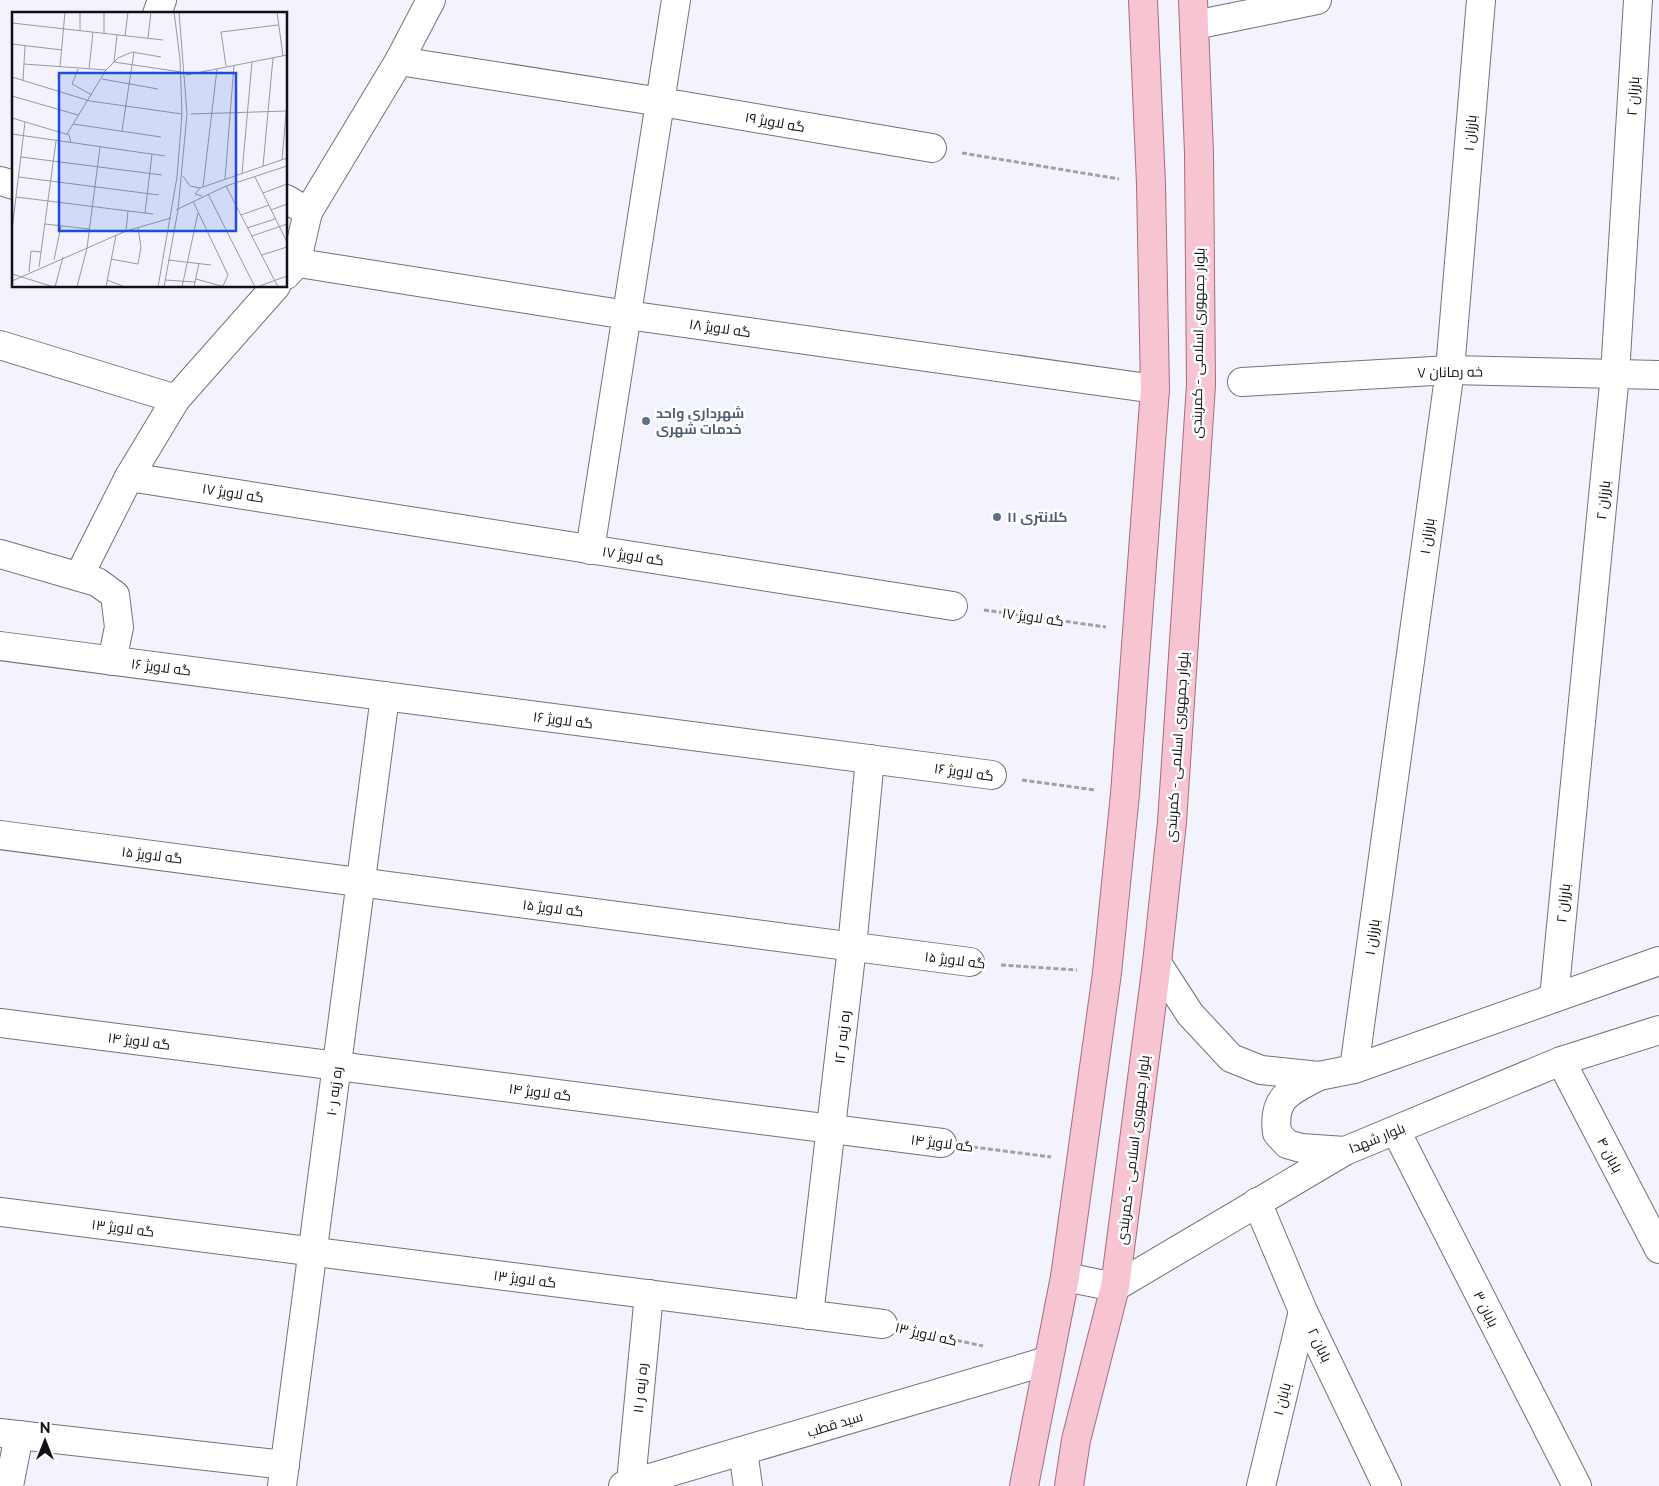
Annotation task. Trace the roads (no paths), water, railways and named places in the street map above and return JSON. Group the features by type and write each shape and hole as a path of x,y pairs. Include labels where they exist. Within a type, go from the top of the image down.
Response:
{"main road":[{"path":"1024,1486 1065,1277 1107,972 1125,794 1155,389 1151,184 1143,0"},
{"name":"بلوار جمهوری اسلامی - کمربندی","path":"1069,1486 1076,1440 1115,1288 1157,963 1172,822 1201,385 1194,13"},
{"path":"1033,1434 1076,1440"}],"street":[{"path":"158,12 162,0"},
{"path":"289,266 297,205 399,61 432,0"},
{"path":"590,550 676,0"},
{"path":"1194,13 1317,0"},
{"name":"بارزان ۱","path":"1354,1069 1450,370 1481,0"},
{"name":"بارزان ۲","path":"1554,998 1615,374 1638,0"},
{"name":"۱۹ گه لاویژ","path":"399,61 661,102 932,148"},
{"name":"گه لاویژ ۱۸","path":"289,266 1155,389"},
{"path":"79,576 129,477 176,399 274,288"},
{"path":"0,345 176,399"},
{"name":"خه رمانان ۷","path":"1242,382 1450,370 1659,375"},
{"name":"گه لاویژ ۱۷","path":"129,477 953,606"},
{"path":"0,554 98,582 115,595 119,627 112,661"},
{"name":"۱۶ گه لاویژ","path":"0,646 992,775"},
{"name":"ره زبه ر ۱۰","path":"283,1475 385,696"},
{"name":"ره زبه ر ۱۲","path":"809,1315 832,1130 870,759"},
{"name":"گه لاویژ ۱۵","path":"0,835 970,962"},
{"path":"1344,1152 1301,1148 1287,1144 1277,1133 1277,1108 1288,1092 1319,1076 1354,1069 1659,961"},
{"path":"1157,963 1190,1014 1232,1058 1262,1070 1319,1076"},
{"name":"گه لاویژ ۱۴","path":"0,1023 942,1144"},
{"name":"بلوار شهدا","path":"1115,1288 1344,1152 1561,1061 1659,1030"},
{"name":"بابان ۴","path":"1561,1061 1659,1249"},
{"name":"بابان ۳","path":"1396,1131 1577,1486"},
{"name":"بابان ۲","path":"1257,1202 1304,1312 1388,1486"},
{"name":"گه لاویژ ۱۳","path":"0,1212 883,1324"},
{"path":"1065,1277 1115,1288"},
{"name":"ره زبه ر ۱۱","path":"627,1484 649,1294"},
{"name":"بابان ۱","path":"1261,1486 1304,1312"},
{"name":"سید قطب","path":"627,1484 1047,1361"},
{"path":"9,1486 9,1434 283,1475"},
{"path":"743,1451 748,1486"}],"place":[{"name":"شهرداری واحد خدمات شهری","path":"646,421"},
{"name":"کلانتری ۱۱","path":"997,517"}]}
